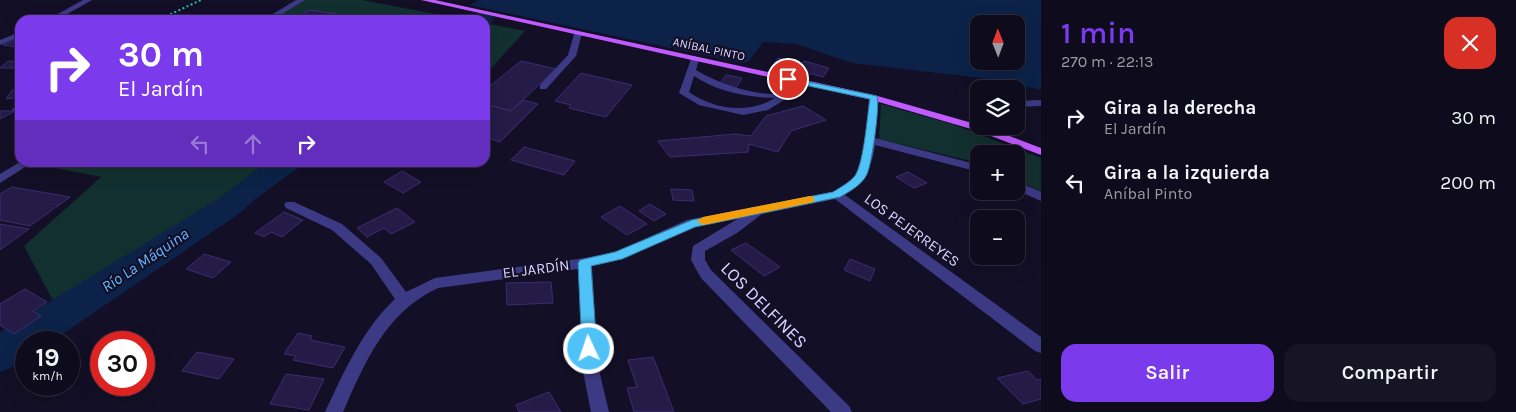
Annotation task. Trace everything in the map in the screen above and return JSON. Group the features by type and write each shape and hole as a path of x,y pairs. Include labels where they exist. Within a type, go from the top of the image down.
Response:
{"main road":[{"name":"ANÍBAL PINTO","path":"426,0 874,98 970,124"},
{"name":"ANÍBAL PINTO","path":"1000,135 1041,152"}],"street":[{"path":"60,15 88,0"},
{"path":"276,15 301,0"},
{"path":"543,87 572,56 578,33"},
{"path":"0,43 15,36"},
{"path":"695,59 693,72 686,83 684,93 693,101 735,113 758,112 807,83"},
{"path":"693,72 706,82 733,90 785,96"},
{"name":"EL JARDÍN","path":"334,412 376,330 414,291 436,283 585,263 618,256 692,223 836,195 854,183 862,174 869,140 874,98"},
{"path":"1025,104 1041,104"},
{"path":"869,140 970,167"},
{"path":"0,179 20,167"},
{"path":"1025,189 1041,197"},
{"name":"LOS PEJERREYES","path":"836,195 1041,346"},
{"path":"290,205 336,227 376,261 404,300"},
{"name":"LOS DELFINES","path":"758,210 732,230 698,249 698,260 706,274 843,412"},
{"path":"585,263 590,366 600,412"}],"path":[{"path":"169,15 201,0"}],"green space":[{"path":"302,0 362,0 441,15 274,15"},
{"path":"490,24 525,31 490,70"},
{"path":"881,104 955,125 970,131 970,135 981,135 1007,145 970,145 970,161 879,139"},
{"path":"1025,152 1041,158 1041,192 1025,184"},
{"path":"51,167 297,167 100,303 52,299 24,246 101,177"}],"water":[{"path":"479,0 1041,0 1041,90 1025,86 1025,80 998,80 852,63 796,44 763,42 748,62 741,63 469,5"}],"building":[{"path":"309,10 337,14 336,15 301,15"},
{"path":"15,40 15,47 3,45"},
{"path":"778,58 796,62 791,69 776,65 774,63"},
{"path":"8,61 15,62 15,68 0,68"},
{"path":"521,61 556,69 511,111 490,105 490,86"},
{"path":"804,61 829,68 823,77 797,70"},
{"path":"581,73 632,85 606,117 569,108 571,105 555,101"},
{"path":"726,75 742,78 734,91 717,87"},
{"path":"12,90 15,90 15,98 6,99"},
{"path":"523,100 538,104 500,142 490,139 490,105 511,111"},
{"path":"803,106 826,120 791,131 778,152 749,144 748,152 670,157 658,141 735,134 751,136 766,116"},
{"path":"0,111 15,111 0,119"},
{"path":"524,147 575,161 564,175 511,160"},
{"path":"402,171 421,182 403,193 384,182"},
{"path":"908,172 927,183 914,188 896,177"},
{"path":"12,187 70,197 30,226 0,220 0,194"},
{"path":"671,189 692,190 694,201 673,200"},
{"path":"650,204 666,214 654,221 639,211"},
{"path":"620,206 647,224 627,235 601,217"},
{"path":"397,208 415,222 391,234 384,228 367,237 357,228"},
{"path":"284,212 303,220 282,237 271,232 264,237 255,233"},
{"path":"0,224 29,229 0,250"},
{"path":"746,243 780,267 764,276 731,250"},
{"path":"204,254 231,262 213,278 186,269"},
{"path":"850,259 875,269 870,281 844,270"},
{"path":"551,282 553,303 507,305 506,283"},
{"path":"25,289 47,302 33,311 41,316 18,331 15,331 14,334 0,325 0,304"},
{"path":"298,333 312,336 310,340 345,347 333,368 293,360 296,356 284,354"},
{"path":"197,352 234,359 219,379 182,371"},
{"path":"653,357 674,412 634,412 627,388 637,387 628,360"},
{"path":"1028,371 1037,380 1041,379 1041,399 1023,404 997,378"},
{"path":"286,374 324,379 309,410 270,404"},
{"path":"549,392 561,412 519,412 516,405"}],"waterway":[{"name":"Río La Máquina","path":"0,354 229,206 247,190 281,167"}],"slow traffic":[{"path":"703,221 810,200"}],"route":[{"path":"589,349 585,263 618,256 692,223 836,195 854,183 862,174 869,140 874,98 788,79"}]}
